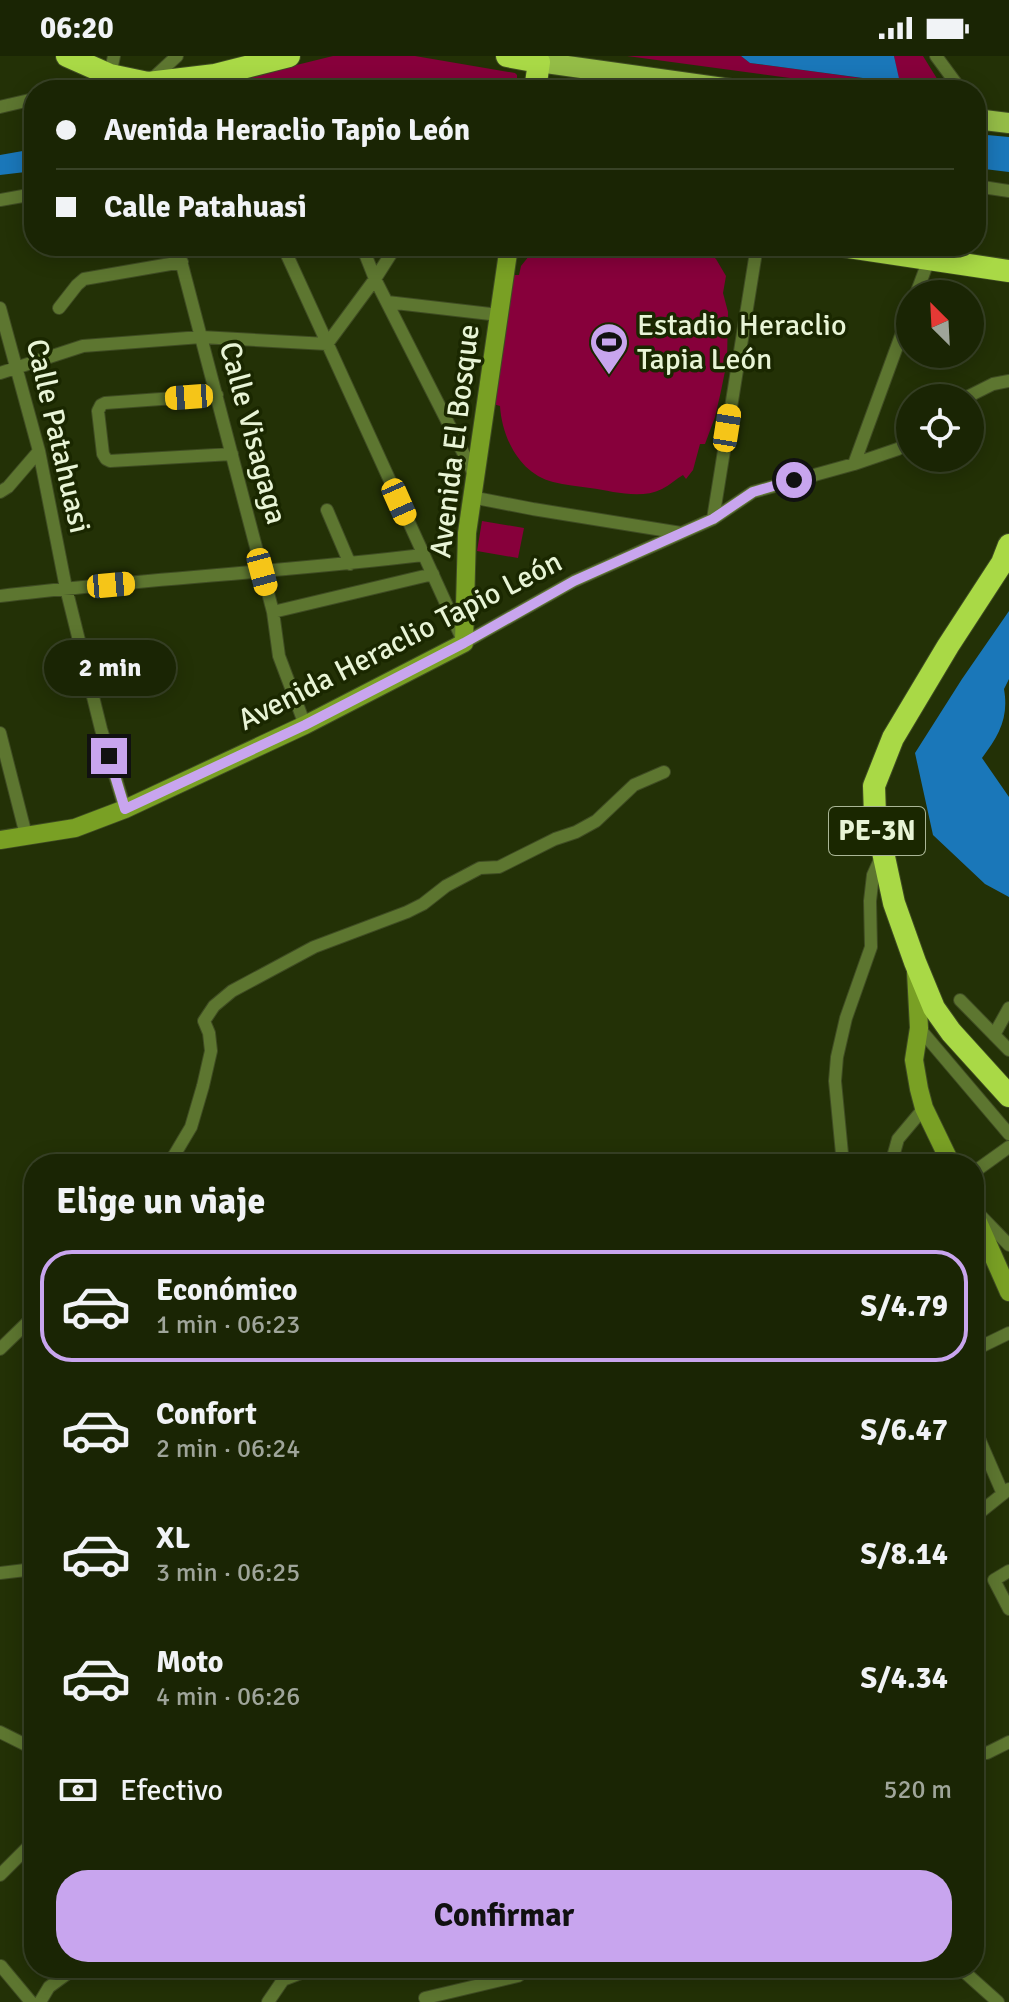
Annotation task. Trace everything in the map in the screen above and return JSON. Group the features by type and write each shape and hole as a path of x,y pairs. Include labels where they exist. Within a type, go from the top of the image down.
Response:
{"highway":[{"path":"67,56 124,77 215,75 289,56"},
{"path":"507,56 539,62 536,80"},
{"path":"944,256 1009,271"},
{"name":"PE-3N","path":"1005,554 893,738 874,786 875,815 894,903 934,1008 951,1032 1009,1096"}],"main road":[{"path":"539,62 667,80"},
{"path":"986,118 1009,123"}],"street":[{"path":"124,77 177,56"},
{"path":"936,56 954,80"},
{"path":"0,107 24,101"},
{"path":"986,188 1009,191"},
{"path":"0,200 24,196"},
{"name":"Calle Visagaga","path":"181,256 273,612 279,656 305,725"},
{"path":"287,256 464,643"},
{"path":"366,256 475,476"},
{"path":"327,344 390,256"},
{"name":"Avenida El Bosque","path":"464,643 471,497 508,256"},
{"path":"713,519 755,256"},
{"path":"921,280 930,256"},
{"path":"59,308 84,279 182,262"},
{"path":"387,302 499,315"},
{"name":"Calle Patahuasi","path":"0,308 39,451 66,588 101,729 125,809"},
{"path":"0,373 83,346 201,337 327,344"},
{"path":"854,464 896,349"},
{"path":"984,388 1009,381"},
{"path":"217,395 101,405 98,411 103,454 110,461 232,454"},
{"name":"Avenida Heraclio Tapio León","path":"0,840 75,828 125,809 305,725 464,643 574,581 713,519 753,492 896,450"},
{"path":"0,492 39,451"},
{"path":"471,497 682,533"},
{"path":"327,510 350,564"},
{"path":"0,596 423,555"},
{"path":"273,612 433,574"},
{"path":"0,733 26,835"},
{"path":"175,1154 191,1127 211,1051 204,1021 214,1006 232,991 314,947 407,912 480,868 499,867 576,832 596,821 634,785 664,772"},
{"path":"842,1154 835,1081 837,1057 846,1018 871,947 873,875 882,854"},
{"path":"915,962 919,1028 914,1060 924,1108 946,1154"},
{"path":"960,1000 1009,1050"},
{"path":"994,1035 1009,1008"},
{"path":"919,1028 1009,1134"},
{"path":"894,1154 898,1139 924,1108"},
{"path":"984,1165 1009,1147"},
{"path":"984,1221 1009,1245"},
{"path":"984,1234 1009,1292"},
{"path":"0,1349 24,1326"},
{"path":"984,1345 1009,1333"},
{"path":"984,1447 1006,1492 984,1509"},
{"path":"0,1573 24,1570"},
{"path":"1009,1571 994,1580 1009,1609"},
{"path":"0,1732 24,1744"},
{"path":"984,1753 1009,1742"},
{"path":"0,1875 24,1851"},
{"path":"0,1964 0,1973"},
{"path":"0,1964 31,2002"},
{"path":"40,2002 49,1987 61,1978"},
{"path":"268,2002 282,1978"},
{"path":"425,1998 510,1978"},
{"path":"971,1978 998,2002"}],"shaded area":[{"path":"333,56 415,56 517,75 517,80 235,80"},
{"path":"627,56 741,56 750,63 877,80 805,80"},
{"path":"894,56 923,56 938,80 898,80"},
{"name":"Estadio Heraclio Tapia León","path":"529,256 713,256 716,259 726,276 723,293 728,312 727,361 715,417 705,444 700,444 693,470 686,479 683,475 665,487 645,494 617,493 541,478 522,463 504,430 500,406 490,403 510,275 519,275 521,266"},
{"path":"482,521 524,528 518,558 477,551"}],"water":[{"path":"741,56 894,56 899,80 878,80 750,63"},
{"path":"418,78 446,80 398,80"},
{"path":"986,135 1009,137 1009,172 986,169"},
{"path":"24,151 24,172 0,175 0,155"},
{"path":"1009,611 1009,679 1004,689 1004,718 998,734 982,758 1009,797 1009,897 985,884 933,835 915,753"}],"place":[{"name":"Estadio Heraclio Tapia León","path":"609,376"}],"route":[{"path":"109,756 125,809 305,725 464,643 574,581 713,519 753,492 794,480"}]}
